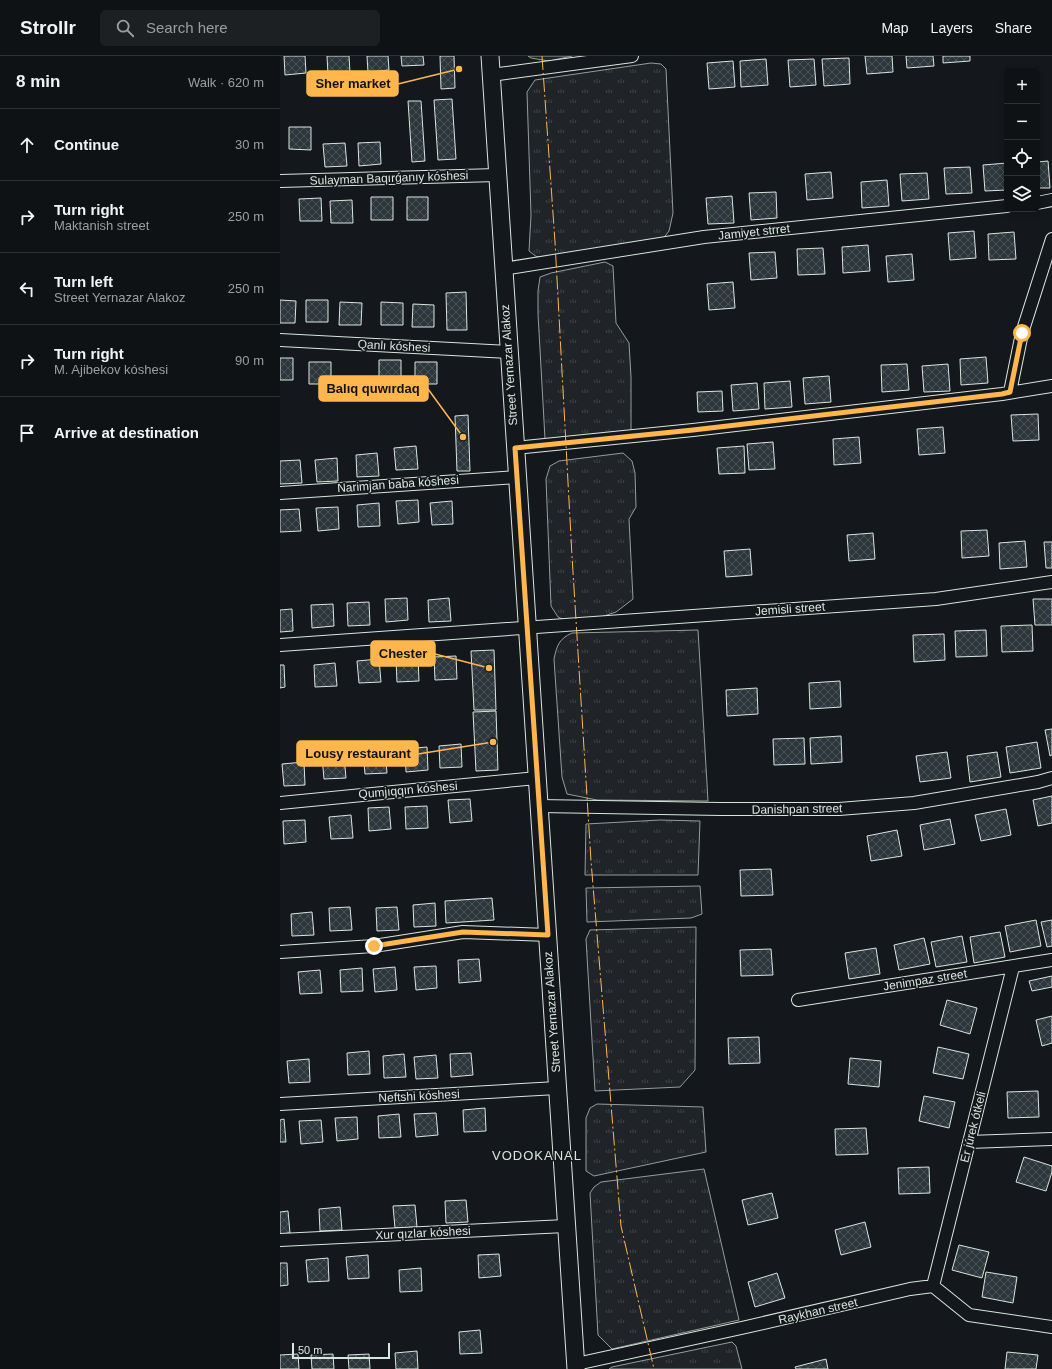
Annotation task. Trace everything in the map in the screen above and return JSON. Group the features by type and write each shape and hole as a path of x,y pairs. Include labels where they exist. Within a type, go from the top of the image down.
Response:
{"main road":[{"name":"Street Yernazar Alakoz","path":"490,56 526,627 576,1366"}],"street":[{"path":"491,75 632,56"},
{"name":"Sulayman Baqırǵanıy kóshesi","path":"280,181 497,175"},
{"path":"1040,202 1052,200"},
{"name":"Jamiyet strret","path":"503,269 704,237 1004,206"},
{"path":"1010,392 1022,333 1052,239"},
{"name":"Qanlı kóshesi","path":"280,340 509,352"},
{"path":"515,448 693,430 1002,394 1052,386"},
{"name":"Narimjan baba kóshesi","path":"280,493 517,477"},
{"name":"Jemisli street","path":"280,645 936,599 1052,582"},
{"name":"Qumjıqqın kóshesi","path":"280,802 537,778"},
{"name":"Danishpan street","path":"539,806 839,809 914,803 1038,782 1052,778"},
{"path":"280,952 374,946 463,932 548,935"},
{"name":"Jenimpaz street","path":"798,1000 1052,960"},
{"name":"Er júrek ótkeli","path":"933,1286 1013,967"},
{"name":"Neftshi kóshesi","path":"280,1104 557,1088"},
{"path":"969,1142 1052,1139"},
{"name":"Xur qızlar kóshesi","path":"280,1240 566,1226"},
{"path":"933,1286 969,1315 1052,1327"},
{"name":"Raykhan street","path":"576,1366 910,1289 933,1286"}],"green space":[{"path":"528,56 572,56 549,61 531,58"},
{"path":"651,63 661,64 666,69 673,213 669,231 662,240 551,257 537,257 529,251 531,215 527,92 535,80"},
{"path":"605,262 613,266 616,323 629,343 631,377 631,432 545,439 538,314 538,291 540,277 551,273"},
{"path":"623,453 632,461 635,473 636,507 629,519 633,599 616,612 598,618 567,621 558,617 551,606 546,479 550,466 559,461"},
{"path":"698,630 708,801 597,800 567,794 562,777 554,659 561,640 572,633"},
{"path":"660,820 700,821 698,875 585,875 586,824"},
{"path":"700,886 702,914 691,918 587,922 586,888"},
{"path":"696,927 695,1070 680,1087 595,1091 586,939 590,930"},
{"path":"597,1104 703,1107 706,1152 594,1176 586,1171 586,1118 590,1108"},
{"path":"704,1169 739,1320 612,1349 598,1335 590,1193 594,1187 601,1182"},
{"path":"732,1342 736,1346 742,1369 609,1369 612,1367"}],"building":[{"path":"284,56 305,56 306,73 285,75"},
{"path":"327,56 349,56 350,73 328,74"},
{"path":"367,56 388,56 389,70 368,72"},
{"path":"401,56 423,56 424,65 402,66"},
{"path":"440,56 454,56 455,88 441,89"},
{"path":"865,56 892,56 893,72 867,74"},
{"path":"906,56 933,56 934,66 907,68"},
{"path":"943,56 970,56 970,61 943,63"},
{"path":"849,58 850,84 824,86 822,59"},
{"path":"766,59 768,85 741,87 740,61"},
{"path":"814,59 816,85 790,87 788,60"},
{"path":"733,61 735,87 709,89 707,63"},
{"path":"452,99 456,159 438,160 434,100"},
{"path":"408,101 421,101 425,161 412,162"},
{"path":"289,127 311,127 311,150 289,149"},
{"path":"380,142 381,164 359,166 358,143"},
{"path":"345,143 347,166 325,167 323,144"},
{"path":"1048,161 1050,188 1040,188 1040,162"},
{"path":"1004,163 1004,190 985,191 983,165"},
{"path":"970,167 972,193 946,194 944,168"},
{"path":"831,172 833,198 807,200 805,174"},
{"path":"927,173 929,199 902,201 900,174"},
{"path":"887,180 889,206 862,208 861,182"},
{"path":"776,192 777,218 751,220 749,193"},
{"path":"732,196 734,223 708,224 706,198"},
{"path":"371,197 393,197 393,220 371,220"},
{"path":"407,197 428,197 428,220 407,220"},
{"path":"321,198 322,221 300,221 299,199"},
{"path":"352,200 353,223 331,223 330,201"},
{"path":"974,231 976,258 950,260 948,233"},
{"path":"1014,232 1016,259 989,260 988,234"},
{"path":"868,245 870,271 843,273 842,247"},
{"path":"823,248 825,274 798,275 797,249"},
{"path":"775,252 777,278 751,280 749,253"},
{"path":"912,254 914,280 888,282 886,256"},
{"path":"733,282 735,308 709,310 707,284"},
{"path":"466,292 467,330 447,330 446,293"},
{"path":"280,300 296,301 295,323 280,323"},
{"path":"306,300 328,300 328,322 306,322"},
{"path":"340,302 362,303 361,325 339,325"},
{"path":"381,302 403,303 403,325 381,325"},
{"path":"413,304 434,305 434,327 412,327"},
{"path":"986,357 988,383 961,385 960,359"},
{"path":"280,358 293,358 293,380 280,380"},
{"path":"379,360 401,360 401,383 379,383"},
{"path":"309,362 331,362 331,384 309,384"},
{"path":"415,362 437,362 437,384 415,384"},
{"path":"907,364 909,390 882,392 881,365"},
{"path":"948,364 950,391 924,392 922,366"},
{"path":"829,376 831,402 805,404 803,378"},
{"path":"790,381 792,407 765,409 764,383"},
{"path":"757,383 759,409 733,411 731,385"},
{"path":"722,391 723,411 698,412 697,392"},
{"path":"1038,414 1039,440 1013,441 1011,415"},
{"path":"468,415 470,471 457,471 455,416"},
{"path":"943,427 945,453 919,455 917,429"},
{"path":"859,437 861,463 834,465 833,439"},
{"path":"773,442 775,469 749,470 747,444"},
{"path":"416,446 418,469 396,470 394,448"},
{"path":"744,446 745,473 719,474 717,448"},
{"path":"377,453 379,476 357,477 356,455"},
{"path":"337,458 338,481 317,482 315,460"},
{"path":"300,460 302,483 280,484 280,461"},
{"path":"418,500 419,522 398,524 396,501"},
{"path":"452,501 453,524 432,525 430,503"},
{"path":"379,503 380,526 358,527 357,505"},
{"path":"338,507 339,529 318,531 316,508"},
{"path":"299,509 301,531 280,532 280,510"},
{"path":"987,530 989,556 962,558 961,531"},
{"path":"873,533 875,559 849,561 847,535"},
{"path":"1025,541 1027,567 1000,569 999,543"},
{"path":"1044,542 1052,542 1052,568 1046,568"},
{"path":"750,549 752,575 726,577 724,551"},
{"path":"407,598 408,620 386,622 385,599"},
{"path":"449,598 451,621 429,622 428,600"},
{"path":"1033,599 1052,599 1052,625 1035,625"},
{"path":"369,602 370,625 348,626 347,603"},
{"path":"333,604 334,626 312,628 311,605"},
{"path":"292,609 293,631 280,632 280,610"},
{"path":"1032,625 1033,651 1002,652 1001,626"},
{"path":"986,630 987,656 956,657 955,631"},
{"path":"944,634 945,660 914,662 913,635"},
{"path":"494,650 496,710 474,710 471,651"},
{"path":"456,656 457,679 435,680 434,657"},
{"path":"418,658 419,681 397,682 396,660"},
{"path":"379,659 381,682 359,683 357,661"},
{"path":"335,663 337,686 315,687 314,665"},
{"path":"280,665 284,665 285,687 280,688"},
{"path":"840,681 841,707 810,709 809,683"},
{"path":"757,688 758,714 727,716 726,690"},
{"path":"496,711 498,770 476,771 473,712"},
{"path":"1052,729 1052,755 1050,756 1045,730"},
{"path":"841,736 842,762 811,764 810,738"},
{"path":"804,738 805,764 774,765 773,739"},
{"path":"1037,742 1041,768 1010,773 1006,747"},
{"path":"461,744 462,767 440,768 439,746"},
{"path":"427,747 428,770 406,772 405,749"},
{"path":"385,750 387,773 365,774 363,752"},
{"path":"947,752 951,778 920,782 916,756"},
{"path":"997,752 1001,777 970,782 967,756"},
{"path":"344,756 346,778 324,779 322,757"},
{"path":"304,762 305,785 284,786 282,764"},
{"path":"1052,796 1052,823 1038,826 1033,800"},
{"path":"470,799 472,821 450,823 448,800"},
{"path":"427,806 428,828 406,829 405,807"},
{"path":"389,807 391,829 369,831 368,808"},
{"path":"1006,809 1011,835 981,841 975,815"},
{"path":"351,815 353,838 331,839 329,817"},
{"path":"950,819 955,844 924,850 920,825"},
{"path":"305,820 306,842 284,844 283,821"},
{"path":"897,830 902,856 871,861 867,836"},
{"path":"771,869 773,895 741,896 740,870"},
{"path":"492,898 494,920 446,923 445,901"},
{"path":"435,903 436,926 414,927 413,905"},
{"path":"350,907 352,930 330,931 329,908"},
{"path":"397,907 399,930 377,931 376,908"},
{"path":"312,912 314,935 292,936 291,914"},
{"path":"1036,920 1041,946 1010,952 1005,926"},
{"path":"1052,920 1052,946 1047,947 1041,922"},
{"path":"1000,932 1005,957 974,963 970,937"},
{"path":"962,936 967,962 936,967 931,942"},
{"path":"924,938 930,964 899,970 894,945"},
{"path":"876,948 880,974 849,979 845,953"},
{"path":"771,949 773,975 741,976 740,950"},
{"path":"479,959 481,981 459,983 458,960"},
{"path":"436,966 437,988 416,990 414,967"},
{"path":"395,967 397,990 375,992 373,969"},
{"path":"362,968 363,991 341,992 340,970"},
{"path":"320,970 322,993 300,994 298,972"},
{"path":"1052,976 1052,987 1032,991 1029,981"},
{"path":"947,1000 977,1008 970,1034 940,1025"},
{"path":"1052,1016 1052,1043 1042,1046 1036,1020"},
{"path":"759,1037 760,1063 729,1064 728,1038"},
{"path":"938,1047 969,1054 963,1079 933,1073"},
{"path":"369,1051 370,1074 348,1075 347,1053"},
{"path":"471,1053 473,1075 451,1077 450,1054"},
{"path":"404,1054 406,1077 384,1078 383,1056"},
{"path":"436,1055 438,1078 416,1079 414,1057"},
{"path":"850,1058 881,1061 879,1087 848,1084"},
{"path":"309,1059 310,1082 289,1083 287,1061"},
{"path":"1038,1091 1039,1117 1008,1118 1007,1092"},
{"path":"924,1096 955,1102 949,1128 919,1121"},
{"path":"485,1108 486,1131 464,1132 463,1110"},
{"path":"436,1113 438,1135 416,1137 414,1114"},
{"path":"399,1114 401,1137 379,1138 378,1116"},
{"path":"357,1117 358,1139 337,1141 335,1118"},
{"path":"284,1119 286,1142 280,1142 280,1120"},
{"path":"321,1120 323,1142 301,1144 299,1121"},
{"path":"866,1128 868,1154 836,1155 835,1129"},
{"path":"1024,1157 1052,1166 1052,1172 1046,1191 1016,1182"},
{"path":"929,1167 930,1193 899,1194 898,1168"},
{"path":"772,1193 778,1218 748,1225 742,1200"},
{"path":"466,1200 468,1222 446,1223 445,1201"},
{"path":"415,1205 417,1227 395,1228 393,1206"},
{"path":"340,1207 342,1230 320,1231 319,1209"},
{"path":"288,1211 290,1233 280,1234 280,1212"},
{"path":"865,1222 871,1247 841,1255 835,1230"},
{"path":"959,1245 989,1252 982,1278 952,1270"},
{"path":"499,1254 501,1276 479,1278 478,1255"},
{"path":"368,1255 369,1278 348,1279 346,1257"},
{"path":"328,1258 329,1281 308,1282 306,1260"},
{"path":"280,1263 287,1263 288,1285 280,1286"},
{"path":"421,1268 422,1291 400,1292 399,1270"},
{"path":"986,1272 1017,1277 1013,1303 982,1297"},
{"path":"777,1273 785,1298 755,1307 748,1282"},
{"path":"480,1330 482,1353 460,1354 459,1332"},
{"path":"417,1351 418,1369 396,1369 395,1353"},
{"path":"1007,1352 1038,1355 1036,1369 1005,1369"},
{"path":"298,1354 299,1369 280,1369 280,1355"},
{"path":"333,1354 334,1369 312,1369 311,1355"},
{"path":"369,1354 370,1369 349,1369 348,1355"},
{"path":"826,1359 828,1369 796,1369 795,1367"}],"power":[{"path":"542,56 555,242 572,556 591,861 621,1226 654,1369"}],"place":[{"name":"Sher market","path":"459,69"},
{"name":"Balıq quwırdaq","path":"463,437"},
{"name":"Chester","path":"489,668"},
{"name":"Lousy restaurant","path":"493,742"}],"district":[{"name":"VODOKANAL","path":"537,1155"}],"route":[{"path":"374,946 463,932 548,935 515,448 693,430 1002,394 1010,392 1022,333"}]}
